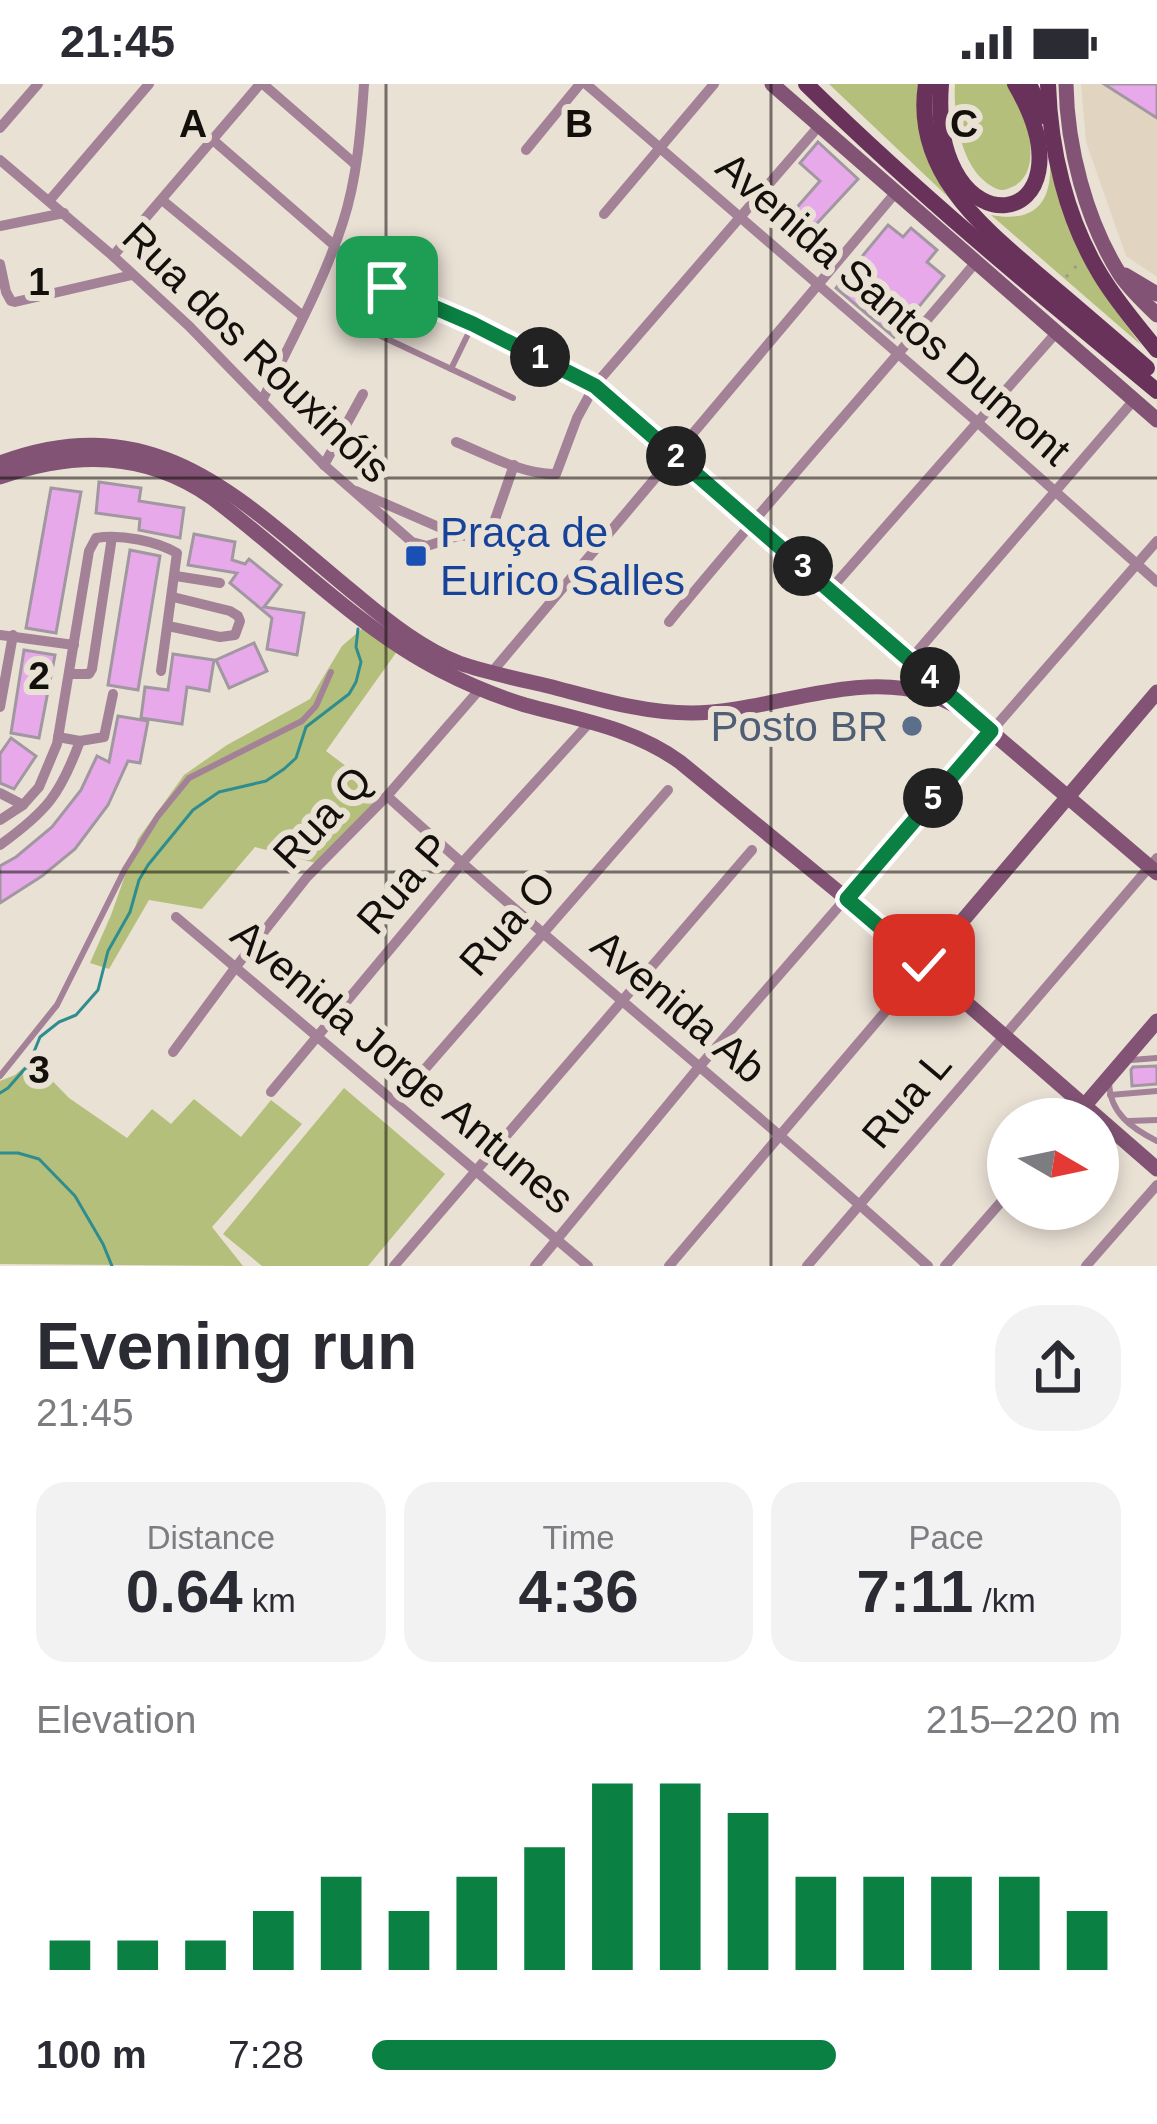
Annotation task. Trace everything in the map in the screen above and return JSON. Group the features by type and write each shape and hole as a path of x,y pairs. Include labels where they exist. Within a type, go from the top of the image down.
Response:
{"main road":[{"path":"772,84 1157,420"},
{"path":"806,84 1011,270 1157,391"},
{"path":"926,84 926,133 946,168 986,204 1007,206 1029,195 1039,176 1038,143 1015,84"},
{"path":"940,84 946,168 954,193 980,222 1157,376"},
{"path":"1029,84 1050,128"},
{"path":"1048,84 1050,128 1064,191 1100,274 1157,350"},
{"path":"1066,84 1078,171 1103,241 1118,270 1157,315"},
{"path":"1118,270 1157,294"},
{"path":"0,463 23,454 88,444 134,448 178,462 223,488 421,644 492,672 653,710 723,711 872,687 925,693 968,712 1154,866"},
{"path":"0,477 37,465 88,458 117,459 161,470 222,506 402,647 436,668 522,704 628,732 668,754 1004,1034 1096,1098 1157,1022"},
{"path":"924,965 1157,692"},
{"path":"1119,1125 1157,1169"}],"street":[{"path":"0,128 38,84"},
{"path":"49,201 149,84"},
{"path":"112,256 262,84 355,164"},
{"path":"262,401 304,316 347,210 364,84"},
{"path":"526,150 583,84"},
{"name":"Avenida Santos Dumont","path":"583,84 1157,583"},
{"path":"604,214 714,84"},
{"path":"456,442 514,465 556,474 595,386 819,126"},
{"path":"213,140 335,246"},
{"name":"Rua dos Rouxinóis","path":"0,160 188,326 324,465 404,537 416,544 435,544 457,535 484,539 514,465"},
{"path":"492,672 897,191"},
{"path":"162,200 304,316"},
{"path":"0,226 64,213"},
{"path":"669,622 976,262"},
{"path":"0,264 6,292 15,302 132,274"},
{"path":"830,590 1056,333"},
{"path":"595,386 968,712"},
{"path":"324,465 363,394"},
{"path":"910,660 1134,400"},
{"path":"347,487 457,535"},
{"path":"70,674 89,674 92,669 112,536"},
{"path":"0,820 23,806 39,788 58,737 90,546 96,538 112,536 175,551 178,556 161,671"},
{"path":"535,1266 699,1067 1157,541"},
{"path":"176,576 220,584"},
{"path":"168,626 229,638 237,633 240,621 230,610 173,596"},
{"path":"0,706 6,635 74,644"},
{"name":"Rua Q","path":"173,1052 307,877 387,796 480,689"},
{"path":"58,737 80,741 104,737 113,694"},
{"name":"Rua P","path":"271,1092 461,864 591,721"},
{"path":"0,845 34,821 58,794 80,741"},
{"name":"Rua O","path":"397,1101 668,790"},
{"path":"0,793 23,806"},
{"name":"Avenida Ab","path":"387,796 928,1266"},
{"path":"394,1266 752,850"},
{"name":"Rua L","path":"807,1266 1154,866"},
{"name":"Avenida Jorge Antunes","path":"176,917 588,1266"},
{"path":"669,1266 924,965"},
{"path":"1086,1266 1157,1185"},
{"path":"945,1266 987,1218"}],"lane":[{"path":"513,398 363,326 358,317 369,290 381,286 473,324 595,386"},
{"path":"451,369 473,324"},
{"path":"0,1076 57,1005 125,869 189,778 302,721 316,706 331,672"},
{"path":"1124,1060 1157,1058"},
{"path":"1096,1098 1157,1091"},
{"path":"1119,1114 1157,1141"},
{"path":"1126,1120 1157,1120"}],"path":[{"path":"1053,287 1089,252"}],"shaded area":[{"path":"1081,84 1157,84 1157,277 1126,256 1086,142"}],"green space":[{"path":"829,84 918,84 924,142 947,196"},
{"path":"955,84 1010,84 1027,122 1030,154 1028,170 1012,187 995,188 973,168 958,126"},
{"path":"1050,163 1113,307 1141,345 991,215 1018,216 1037,207 1048,190"},
{"path":"364,627 398,650 326,751 384,795 323,865 255,847 202,909 149,900 109,969 90,963 138,839 184,775 310,699 342,646"},
{"path":"32,1060 69,1098 127,1138 152,1109 171,1124 194,1099 241,1137 271,1100 302,1124 212,1227 243,1266 0,1264 0,1081"},
{"path":"344,1088 445,1174 368,1266 262,1266 223,1234"}],"building":[{"path":"1104,84 1157,84 1157,118"},
{"path":"818,142 858,179 796,246 777,230 820,181 800,163"},
{"path":"888,225 903,237 911,228 937,250 927,262 944,276 894,337 836,288"},
{"path":"99,482 141,488 139,501 184,508 180,538 139,530 140,519 96,513"},
{"path":"51,488 81,492 56,633 26,628"},
{"path":"194,534 235,542 232,560 245,564 249,559 281,585 264,607 304,613 297,655 267,649 272,618 230,583 237,573 188,565"},
{"path":"130,550 160,556 138,690 108,685"},
{"path":"254,643 267,671 229,688 216,660"},
{"path":"24,650 55,655 39,738 11,733"},
{"path":"173,654 214,660 209,691 187,687 182,724 141,718 145,687 168,690"},
{"path":"118,716 148,721 140,763 128,761 108,805 75,849 0,903 0,866 52,827 81,790 97,756 109,762"},
{"path":"11,738 36,756 14,789 0,783 0,754"},
{"path":"1157,1066 1157,1084 1132,1086 1133,1067"}],"waterway":[{"path":"0,1093 29,1064 40,1037 76,1015 98,990 108,951 130,912 139,880 193,810 219,792 266,781 284,769 296,758 306,727 349,694 361,662 356,647 358,629"},
{"path":"0,1153 39,1159 75,1196 112,1266"}],"place":[{"name":"Praça de Eurico Salles","path":"416,556"},
{"name":"Posto BR","path":"912,726"}],"route":[{"path":"387,287 595,386 991,731 847,899 924,965"}]}
